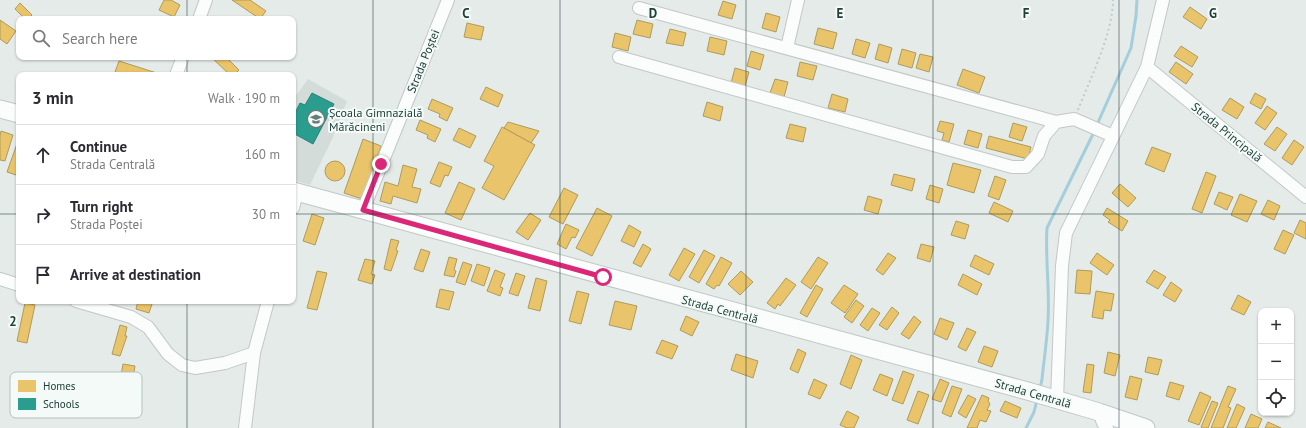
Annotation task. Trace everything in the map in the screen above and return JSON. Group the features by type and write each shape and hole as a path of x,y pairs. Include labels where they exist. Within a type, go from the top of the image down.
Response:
{"main road":[{"path":"0,109 16,113"},
{"name":"Strada Centrală","path":"296,197 363,210 1045,396 1146,428"}],"street":[{"path":"200,16 206,0"},
{"name":"Strada Poștei","path":"363,210 448,0"},
{"path":"787,48 798,0"},
{"path":"1045,396 1066,233 1147,67 1164,0"},
{"path":"639,8 1056,122 1074,119 1113,136"},
{"path":"620,57 1012,166 1026,166 1038,154 1044,136 1056,122"},
{"path":"177,72 182,60"},
{"name":"Strada Principală","path":"1147,67 1306,196"},
{"path":"0,279 16,284"},
{"path":"86,304 131,317 148,327 168,354 182,365 195,368 225,363 254,352"},
{"path":"245,428 254,352 267,304"},
{"path":"1099,412 1103,423 1107,428"}],"path":[{"path":"1074,119 1105,39 1113,14 1113,0"}],"shaded area":[{"name":"Școala Gimnazială Mărăcineni","path":"308,79 347,101 333,137 310,185 296,181 296,96"}],"building: Homes":[{"path":"164,0 171,0 180,5 174,16 159,10"},
{"path":"232,0 250,0 266,11 262,16 256,16"},
{"path":"723,1 736,5 732,19 718,15"},
{"path":"20,3 32,15 22,16 15,9"},
{"path":"1190,7 1207,19 1201,29 1183,17"},
{"path":"766,13 780,17 776,32 762,28"},
{"path":"0,20 16,31 7,44 0,39"},
{"path":"637,20 653,24 650,38 633,34"},
{"path":"467,23 484,27 481,40 464,37"},
{"path":"818,28 837,33 833,49 814,44"},
{"path":"670,29 686,33 683,46 666,43"},
{"path":"615,33 631,37 628,51 612,47"},
{"path":"710,37 727,41 724,55 707,51"},
{"path":"856,39 870,43 865,58 852,54"},
{"path":"879,44 892,48 888,63 875,59"},
{"path":"1181,46 1198,57 1192,67 1174,56"},
{"path":"902,49 916,53 912,68 898,64"},
{"path":"751,51 764,55 760,70 747,66"},
{"path":"920,54 933,57 929,72 916,68"},
{"path":"214,60 229,60 239,70 237,72 227,72"},
{"path":"119,61 154,72 115,72"},
{"path":"800,62 817,66 813,80 797,76"},
{"path":"1176,62 1193,74 1186,84 1169,72"},
{"path":"735,68 749,72 745,86 731,83"},
{"path":"963,69 985,77 979,93 957,85"},
{"path":"775,79 788,82 784,97 770,93"},
{"path":"486,87 503,95 498,107 480,99"},
{"path":"1255,93 1266,99 1261,109 1250,103"},
{"path":"832,94 848,99 845,112 828,108"},
{"path":"1230,98 1244,107 1237,119 1222,110"},
{"path":"432,99 453,108 447,121 439,117 440,114 428,109"},
{"path":"707,102 723,107 720,121 703,116"},
{"path":"1267,106 1277,113 1265,130 1255,123"},
{"path":"420,120 441,129 435,142 427,138 428,135 416,130"},
{"path":"940,121 954,124 949,142 942,140 944,133 937,131"},
{"path":"508,122 539,131 531,143 504,128"},
{"path":"1013,123 1027,127 1022,141 1009,137"},
{"path":"790,124 806,128 803,142 786,138"},
{"path":"502,127 535,145 504,200 482,188 494,166 484,161"},
{"path":"1277,127 1287,134 1275,151 1264,144"},
{"path":"459,128 476,136 470,148 453,140"},
{"path":"968,130 982,134 978,148 964,144"},
{"path":"1,131 13,135 5,161 0,160"},
{"path":"989,136 1031,147 1028,159 986,148"},
{"path":"363,139 381,146 362,199 344,193"},
{"path":"1294,140 1304,147 1292,165 1282,158"},
{"path":"16,146 16,175 7,172"},
{"path":"1152,147 1171,154 1164,172 1145,164"},
{"path":"335,161 342,164 345,171 342,178 335,181 328,178 325,171 328,164"},
{"path":"439,162 452,167 448,176 445,175 440,187 430,183"},
{"path":"953,163 981,170 974,193 947,185"},
{"path":"403,165 417,169 412,187 421,189 417,203 393,196 391,204 380,201 385,182 398,186"},
{"path":"1206,172 1216,176 1202,213 1192,209"},
{"path":"894,174 915,179 912,191 891,185"},
{"path":"995,176 1006,180 999,200 988,196"},
{"path":"459,182 475,189 461,220 445,213"},
{"path":"1120,184 1136,198 1128,207 1112,193"},
{"path":"930,185 943,189 939,203 926,199"},
{"path":"564,188 578,195 563,224 549,217"},
{"path":"1219,192 1233,197 1227,210 1214,204"},
{"path":"1240,194 1257,201 1247,222 1231,215"},
{"path":"868,196 882,200 878,214 864,210"},
{"path":"1268,200 1280,206 1274,220 1261,214"},
{"path":"994,202 1013,211 1008,222 989,213"},
{"path":"597,208 612,216 592,256 576,248"},
{"path":"1107,208 1128,221 1122,231 1108,222 1110,220 1103,215"},
{"path":"530,213 541,220 528,240 516,232"},
{"path":"312,214 324,218 315,245 303,241"},
{"path":"1300,220 1306,223 1306,239 1294,233"},
{"path":"956,221 969,225 965,239 951,235"},
{"path":"566,224 579,230 575,238 572,237 566,249 557,244"},
{"path":"629,225 641,232 634,247 621,241"},
{"path":"1283,230 1294,235 1285,254 1274,249"},
{"path":"391,239 399,241 396,250 398,251 391,271 384,269"},
{"path":"643,244 651,249 641,267 633,263"},
{"path":"921,244 934,247 930,262 917,258"},
{"path":"684,248 695,254 679,281 669,275"},
{"path":"421,249 430,252 423,272 414,269"},
{"path":"704,250 715,256 699,283 689,277"},
{"path":"888,253 896,258 883,275 876,270"},
{"path":"1097,253 1114,265 1107,275 1090,263"},
{"path":"975,255 994,264 989,275 970,266"},
{"path":"449,257 457,259 454,277 444,275"},
{"path":"721,257 732,263 719,286 717,285 714,289 706,284"},
{"path":"818,257 828,263 811,289 801,282"},
{"path":"365,259 375,261 371,274 375,275 372,284 358,280"},
{"path":"463,262 472,265 465,285 456,282"},
{"path":"477,264 490,268 484,286 471,281"},
{"path":"495,270 505,274 500,287 503,288 500,296 487,291"},
{"path":"1077,270 1092,271 1090,294 1075,293"},
{"path":"1154,270 1166,277 1158,289 1146,282"},
{"path":"317,271 327,273 317,310 307,308"},
{"path":"741,271 753,282 740,295 728,284"},
{"path":"516,273 525,276 518,296 509,293"},
{"path":"963,274 982,284 977,295 958,285"},
{"path":"536,278 547,281 540,311 528,308"},
{"path":"786,278 796,285 780,306 778,304 775,309 767,303"},
{"path":"1171,282 1182,290 1175,302 1163,295"},
{"path":"816,285 823,289 807,317 800,313"},
{"path":"844,285 858,294 845,313 831,303"},
{"path":"440,289 454,292 449,310 436,307"},
{"path":"577,291 589,294 581,324 569,321"},
{"path":"1096,291 1114,294 1111,311 1104,310 1103,319 1092,317"},
{"path":"1238,295 1251,302 1244,315 1231,309"},
{"path":"856,300 864,306 852,323 844,317"},
{"path":"615,301 637,306 631,330 609,325"},
{"path":"25,304 35,305 27,343 17,341"},
{"path":"137,304 152,304 149,313 136,309"},
{"path":"892,307 899,313 887,330 879,325"},
{"path":"872,308 880,313 868,331 860,325"},
{"path":"686,316 699,322 692,336 680,330"},
{"path":"914,316 921,322 909,339 901,334"},
{"path":"940,318 954,323 947,340 934,334"},
{"path":"120,325 127,327 125,336 127,336 120,356 112,354"},
{"path":"967,328 976,332 966,351 958,347"},
{"path":"662,340 678,346 672,359 656,353"},
{"path":"984,346 998,351 992,367 978,362"},
{"path":"798,349 806,353 798,373 790,369"},
{"path":"1108,352 1120,355 1115,376 1104,373"},
{"path":"736,354 758,361 753,378 731,370"},
{"path":"851,355 862,360 851,389 840,384"},
{"path":"1148,357 1162,360 1158,375 1145,372"},
{"path":"123,364 135,366 134,372 122,372"},
{"path":"1087,364 1094,365 1091,393 1083,392"},
{"path":"903,371 914,375 903,404 892,400"},
{"path":"880,374 893,379 887,396 873,390"},
{"path":"1130,376 1142,379 1137,400 1125,397"},
{"path":"814,379 827,385 820,399 808,394"},
{"path":"940,379 949,383 941,402 932,399"},
{"path":"1170,382 1184,386 1179,400 1166,396"},
{"path":"952,386 962,389 951,417 942,413"},
{"path":"1228,386 1236,389 1228,407 1231,408 1223,428 1211,428"},
{"path":"918,391 929,395 918,424 907,420"},
{"path":"1200,392 1211,397 1199,425 1188,421"},
{"path":"968,395 976,399 966,418 958,413"},
{"path":"982,395 989,398 988,401 990,404 987,410 991,411 986,422 980,420 977,428 967,428"},
{"path":"1005,401 1021,408 1017,418 1000,411"},
{"path":"1212,401 1218,403 1208,428 1202,428 1201,427"},
{"path":"1237,404 1245,408 1236,428 1227,428"},
{"path":"847,411 859,417 854,428 847,428 840,425"},
{"path":"1251,414 1262,419 1258,428 1245,428"},
{"path":"1268,422 1281,428 1265,428"}],"building: Schools":[{"path":"312,93 334,104 313,144 296,135 296,111 300,103 305,105"}],"waterway":[{"path":"1096,127 1131,48 1137,0"},
{"path":"1040,389 1048,321 1047,228 1094,132"},
{"path":"1026,428 1034,412 1037,400"}],"place":[{"name":"Școala Gimnazială Mărăcineni","path":"316,119"}],"route":[{"path":"381,164 363,210 603,277"}]}
